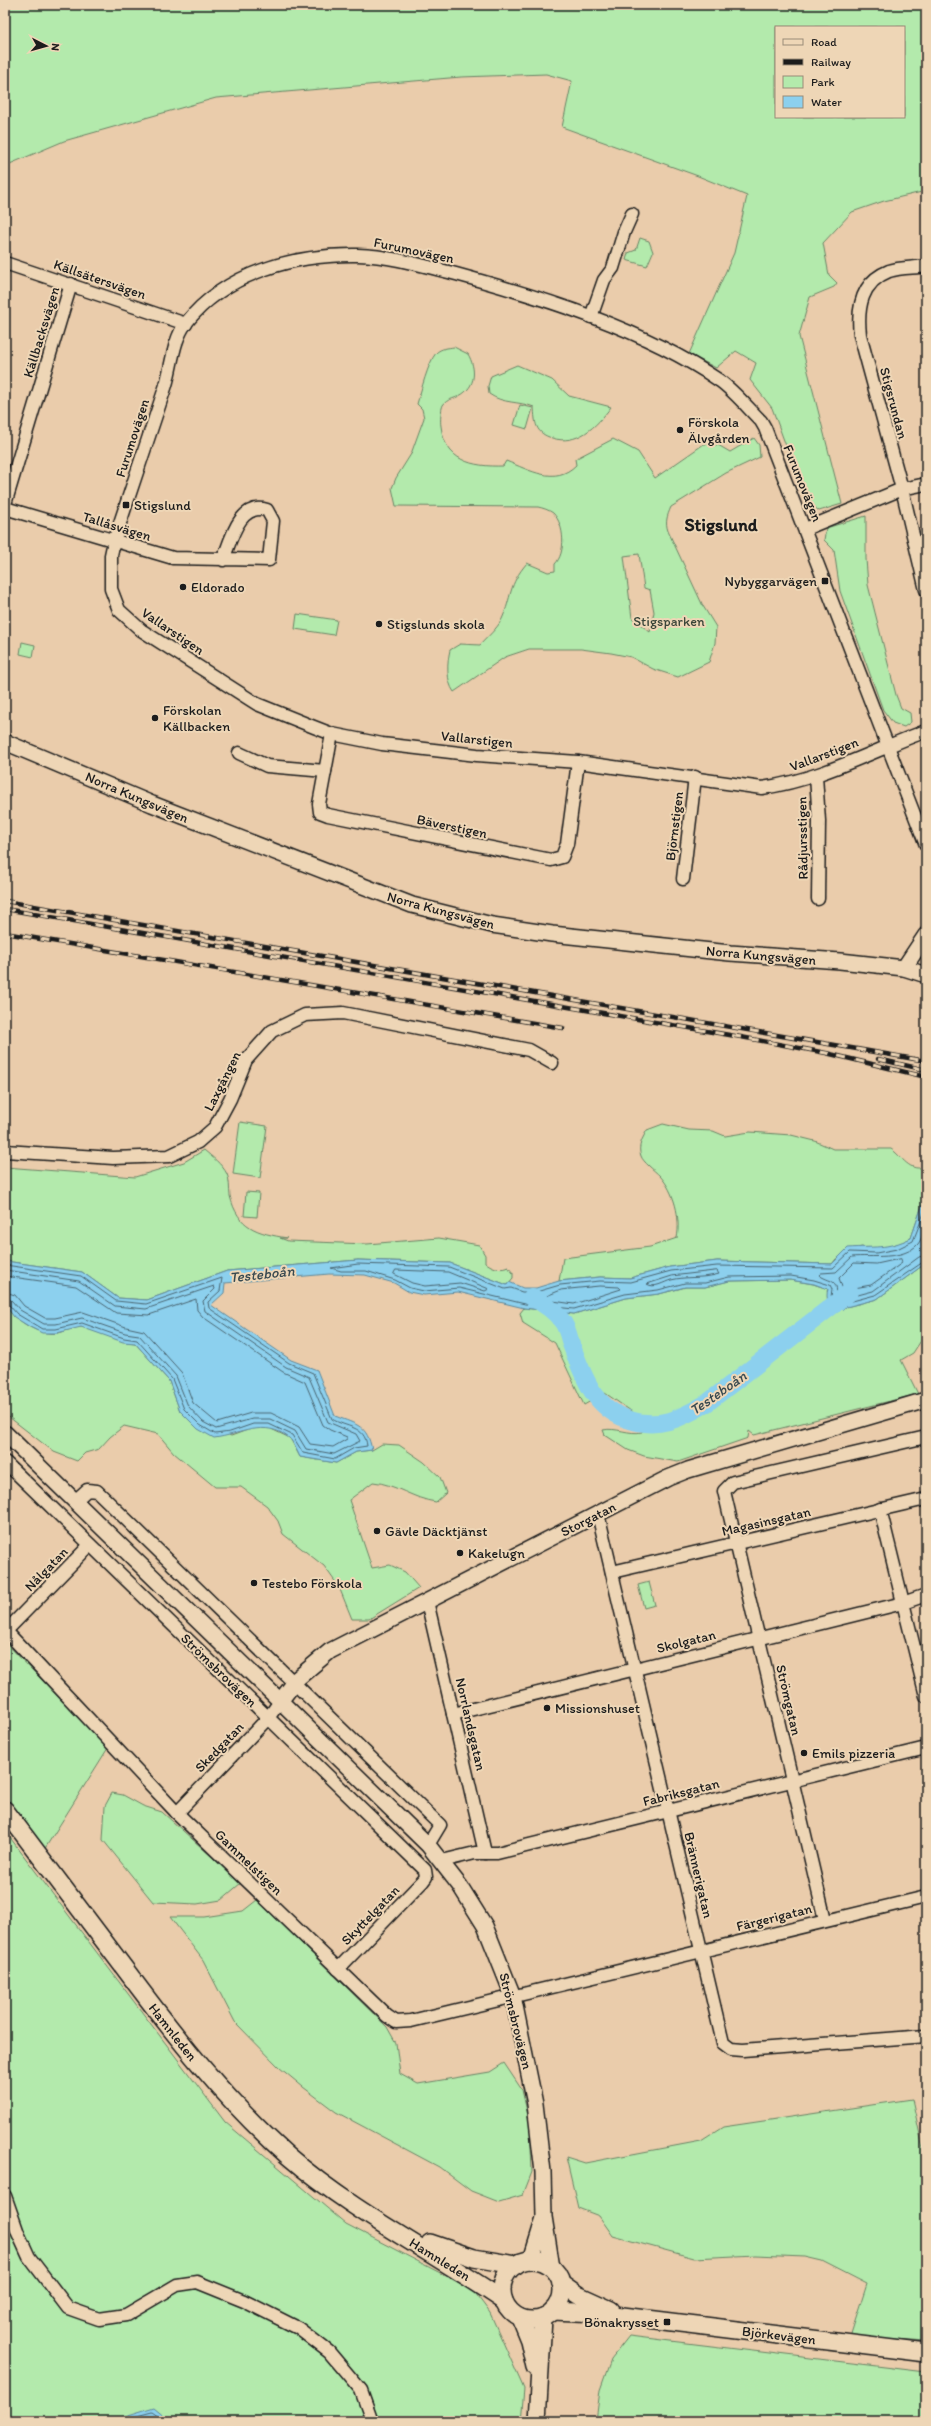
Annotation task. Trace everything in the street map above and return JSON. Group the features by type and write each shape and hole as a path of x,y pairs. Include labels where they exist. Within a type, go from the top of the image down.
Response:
{"main road":[{"name":"Hamnleden","path":"5,1810 204,2070 236,2106 289,2157 376,2220 504,2301"},
{"name":"Hamnleden","path":"376,2220 417,2239 459,2254 485,2261 524,2262"},
{"path":"537,2421 548,2315 561,2298 561,2283 552,2268 543,2263 524,2262 507,2273 503,2282 504,2301 510,2311 520,2318 532,2320 548,2315"},
{"name":"Björkevägen","path":"561,2283 578,2295 599,2306 632,2317"},
{"name":"Björkevägen","path":"548,2315 632,2317 926,2353"},
{"path":"520,2318 534,2362 539,2394"}],"street":[{"path":"591,317 604,280 613,268 624,232 632,214"},
{"name":"Furumovägen","path":"114,541 166,383 178,339 186,324 223,290 253,272 312,258 358,255 420,264 485,282 591,317 669,351 721,382 731,390 761,421 805,529 926,845"},
{"name":"Källsätersvägen","path":"5,262 186,324"},
{"name":"Stigsrundan","path":"926,266 890,270 872,282 861,299 858,316 860,335 902,490 926,590"},
{"name":"Källbacksvägen","path":"5,504 71,284"},
{"path":"805,529 902,490 926,484"},
{"name":"Tallåsvägen","path":"5,508 173,558 223,560 269,560 273,521 267,510 257,507 248,511 238,523 223,560"},
{"name":"Vallarstigen","path":"114,541 111,555 111,589 119,610 141,630 258,704 332,734 382,744 477,755 578,762 695,777 762,788 789,784 816,776 888,745 926,731"},
{"name":"Bäverstigen","path":"332,734 319,804 320,812 328,816 551,860 562,856 567,844 578,762"},
{"name":"Norra Kungsvägen","path":"5,742 152,804 412,905 492,925 552,934 730,953 840,961 904,968 926,975"},
{"path":"239,752 267,766 325,771"},
{"name":"Rådjursstigen","path":"816,776 819,821 818,899"},
{"name":"Björnstigen","path":"683,879 695,777"},
{"path":"904,968 926,936"},
{"name":"Laxgången","path":"5,1150 113,1158 169,1156 198,1142 215,1127 230,1099 246,1060 272,1031 305,1015 343,1012 529,1050 552,1063"},
{"name":"Storgatan","path":"281,1700 294,1683 315,1662 330,1651 598,1514 688,1470 926,1400"},
{"name":"Strömsbrovägen","path":"5,1433 281,1700 428,1845 442,1861 485,1926 513,1996 535,2104 543,2172 544,2217 552,2268"},
{"name":"Strömgatan","path":"825,1920 735,1543 725,1499 725,1488 733,1482 926,1437"},
{"name":"Strömsbrovägen","path":"5,1462 423,1868 426,1874 424,1881"},
{"path":"75,1501 87,1490 97,1491 440,1825 428,1845"},
{"name":"Magasinsgatan","path":"612,1572 926,1499"},
{"path":"880,1510 926,1696"},
{"name":"Brännerigatan","path":"598,1514 669,1811 720,2038 726,2047 731,2049 926,2036"},
{"name":"Nålgatan","path":"6,1631 90,1545"},
{"name":"Skolgatan","path":"453,1714 903,1603 926,1595"},
{"name":"Norrlandsgatan","path":"427,1601 485,1853"},
{"name":"Gammelstigen","path":"6,1631 178,1813 387,2016 396,2022 411,2021 513,1996"},
{"name":"Skedgatan","path":"178,1813 268,1718 281,1700"},
{"name":"Fabriksgatan","path":"442,1861 475,1853 497,1852 926,1748"},
{"name":"Skyttelgatan","path":"338,1969 424,1881"},
{"name":"Färgerigatan","path":"513,1996 926,1897"},
{"path":"5,2196 18,2233 29,2257 68,2308 99,2319 126,2315 177,2286 197,2282 244,2301 298,2328 329,2352 361,2390 372,2421"},
{"name":"Strömsbrovägen","path":"524,2262 544,2217"}],"green space":[{"path":"5,5 926,5 926,191 884,201 852,212 823,243 829,275 837,283 834,287 810,297 799,336 842,504 819,511 806,500 772,408 750,380 756,363 736,351 716,368 689,354 734,253 747,196 698,176 562,127 572,81 546,74 461,77 216,98 64,141 5,166"},
{"path":"640,238 649,241 653,252 647,266 626,260 628,253 636,250"},
{"name":"Stigsparken","path":"454,347 468,354 471,359 473,377 469,388 465,392 446,401 443,405 441,426 448,447 462,460 471,463 503,466 506,461 533,472 551,475 560,474 568,471 576,465 575,459 613,439 638,452 655,478 704,444 718,445 730,452 754,438 759,445 760,457 726,473 671,507 668,513 668,531 703,606 716,627 715,643 709,662 678,677 653,669 631,657 611,653 581,649 529,649 505,657 454,692 451,688 448,677 448,660 450,650 460,644 480,645 500,623 516,578 527,563 548,572 555,571 555,564 561,553 563,539 560,524 557,518 553,513 538,507 396,506 392,488 396,478 411,454 424,418 422,409 417,404 428,370 438,351","holes":["639,554 644,588 650,590 654,612 650,632 632,618 624,556"]},
{"path":"517,365 552,380 569,396 611,407 592,428 578,437 561,440 546,436 537,427 534,407 505,401 489,394 488,386 491,376"},
{"path":"520,405 533,408 527,429 514,425"},
{"path":"866,516 866,559 868,585 896,695 901,708 910,713 911,722 904,727 893,723 883,710 840,591 834,550 824,540 826,528"},
{"path":"297,614 337,620 334,635 295,629"},
{"path":"22,642 35,645 33,657 20,654"},
{"path":"240,1122 267,1126 260,1178 233,1174"},
{"path":"663,1124 689,1130 713,1131 725,1136 750,1132 791,1135 815,1141 833,1149 891,1149 915,1168 926,1166 926,1194 911,1238 896,1245 875,1249 861,1247 836,1259 832,1264 717,1261 670,1267 630,1278 600,1277 559,1281 563,1258 650,1247 677,1238 678,1222 673,1197 665,1182 644,1161 640,1152 641,1142 647,1130"},
{"path":"204,1150 225,1170 228,1176 230,1196 238,1215 250,1227 258,1231 287,1238 280,1238 288,1241 367,1244 439,1238 479,1245 485,1255 485,1262 496,1268 502,1269 508,1267 513,1273 513,1278 507,1285 450,1263 358,1260 227,1271 147,1300 118,1298 82,1272 5,1261 5,1167 135,1177 184,1162"},
{"path":"246,1192 259,1193 257,1217 244,1216"},
{"path":"926,1263 926,1333 913,1353 901,1360 918,1394 754,1435 749,1431 748,1438 678,1462 644,1456 628,1450 605,1435 603,1430 608,1429 632,1433 642,1432 644,1420 605,1393 584,1405 555,1343 523,1323 520,1313 524,1308 574,1314 626,1298 659,1294 686,1287 705,1287 729,1281 790,1280 813,1284 828,1289 827,1291 837,1312 846,1307 877,1299"},
{"path":"5,1305 15,1317 35,1330 58,1333 76,1327 82,1327 135,1343 169,1381 180,1411 231,1436 253,1428 267,1427 290,1438 300,1457 336,1463 356,1452 372,1450 382,1444 399,1445 424,1462 440,1477 446,1493 436,1502 420,1498 381,1483 373,1482 349,1500 372,1568 390,1565 405,1572 419,1588 369,1619 352,1619 339,1587 324,1566 283,1534 278,1521 267,1506 241,1487 215,1487 174,1453 158,1434 124,1426 110,1437 99,1449 85,1453 77,1461 54,1452 5,1414"},
{"path":"649,1582 655,1605 644,1608 638,1585"},
{"path":"5,1642 108,1748 44,1850 5,1797"},
{"path":"112,1793 123,1795 143,1806 162,1812 241,1883 221,1900 197,1904 153,1902 103,1840 105,1806"},
{"path":"5,1831 225,2122 346,2224 473,2290 490,2313 524,2389 521,2421 5,2421"},
{"path":"257,1900 387,2027 396,2043 400,2074 418,2084 490,2072 504,2063 522,2090 530,2124 532,2172 523,2195 499,2202 471,2191 439,2167 336,2112 280,2068 235,2022 203,1960 170,1917 204,1917 243,1911"},
{"path":"912,2099 926,2162 926,2342 850,2337 867,2284 822,2261 805,2257 755,2255 694,2258 613,2236 599,2216 578,2208 566,2157 585,2163 701,2141 723,2127"},
{"path":"629,2336 926,2372 926,2421 596,2421 600,2390 611,2359"}],"water":[{"path":"926,1194 926,1263 877,1299 846,1307 837,1312 828,1302 828,1289 814,1284 790,1280 729,1281 705,1287 685,1287 659,1294 626,1298 574,1314 524,1308 458,1292 424,1295 409,1292 394,1283 365,1275 329,1274 225,1283 224,1293 211,1305 291,1360 317,1370 335,1416 355,1424 367,1435 372,1450 356,1452 336,1463 300,1457 289,1438 280,1432 271,1429 252,1429 214,1438 198,1429 180,1411 169,1381 135,1343 123,1342 81,1327 57,1333 42,1333 14,1317 5,1305 5,1261 82,1272 118,1298 147,1300 227,1271 358,1260 450,1263 507,1285 509,1282 523,1288 536,1288 559,1281 600,1277 630,1278 670,1267 717,1261 832,1264 848,1248 887,1246 911,1238"},
{"path":"154,2407 171,2421 124,2421 125,2416"}],"waterway":[{"name":"Testeboån","path":"532,1297 552,1311 564,1323 575,1356 585,1378 591,1389 606,1407 615,1414 627,1419 638,1422 659,1423 678,1418 707,1403 850,1292"}],"railway":[{"path":"5,901 926,1061"},
{"path":"5,909 741,1037 826,1053 926,1077"},
{"path":"5,933 563,1028"},
{"path":"878,1059 926,1070"}],"place":[{"name":"Förskola Älvgården","path":"680,430"},
{"name":"Stigslund","path":"126,505"},
{"name":"Nybyggarvägen","path":"825,581"},
{"name":"Eldorado","path":"183,587"},
{"name":"Stigslunds skola","path":"379,624"},
{"name":"Förskolan Källbacken","path":"155,718"},
{"name":"Gävle Däcktjänst","path":"377,1531"},
{"name":"Kakelugn","path":"460,1553"},
{"name":"Testebo Förskola","path":"254,1583"},
{"name":"Missionshuset","path":"547,1708"},
{"name":"Emils pizzeria","path":"804,1753"},
{"name":"Bönakrysset","path":"667,2322"}],"district":[{"name":"Stigslund","path":"721,525"}]}
